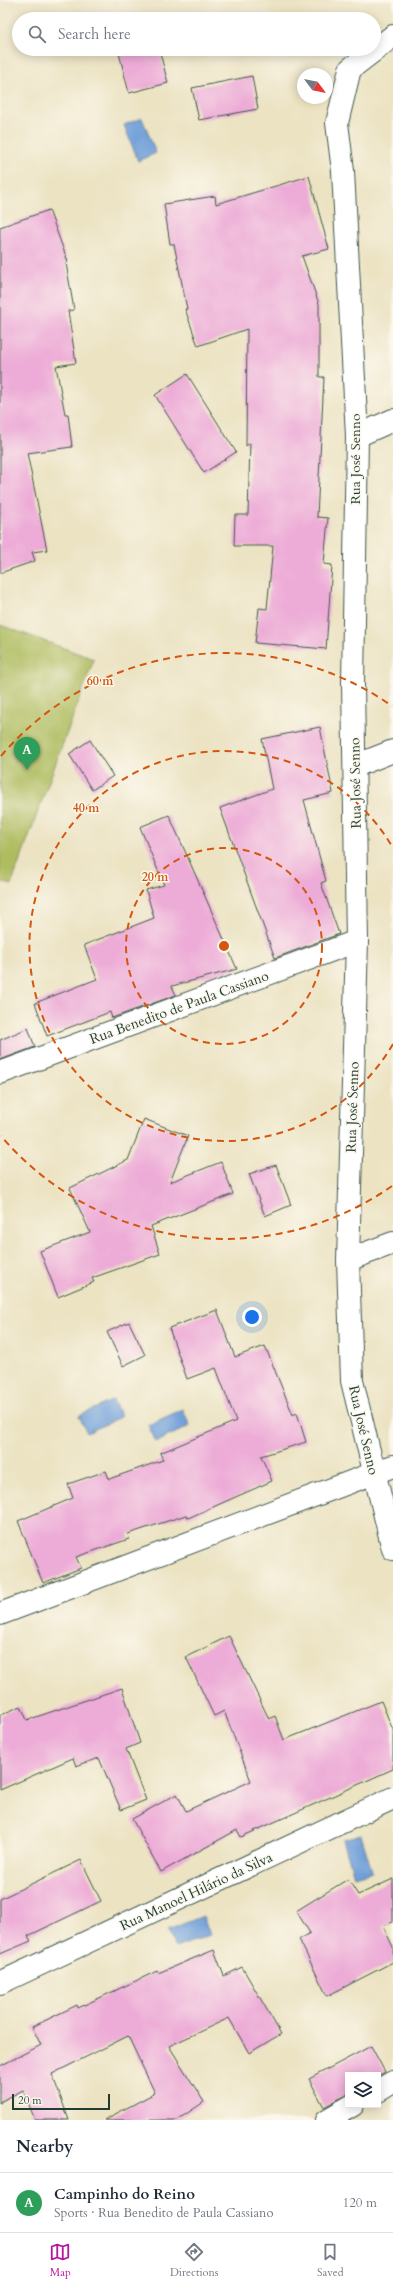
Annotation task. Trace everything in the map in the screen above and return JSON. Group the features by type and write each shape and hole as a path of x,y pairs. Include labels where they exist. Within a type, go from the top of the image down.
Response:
{"street":[{"name":"Rua José Senno","path":"381,45 393,36"},
{"name":"Rua José Senno","path":"367,56 350,69 337,123 343,171 357,436 353,683 357,941 348,1260 352,1381 384,1469 393,1550"},
{"path":"357,436 393,420"},
{"path":"355,766 393,752"},
{"name":"Rua Benedito de Paula Cassiano","path":"0,1073 357,941"},
{"path":"348,1260 393,1243"},
{"path":"0,1614 384,1469"},
{"name":"Rua Manoel Hilário da Silva","path":"0,1983 393,1798"},
{"path":"381,2089 393,2082"},
{"path":"327,2120 348,2108"}],"green space":[{"path":"0,625 94,659 11,885 0,881"}],"water":[{"path":"142,118 156,153 138,161 124,125"},
{"path":"113,1400 121,1417 87,1433 79,1416"},
{"path":"183,1409 190,1426 156,1442 148,1425"},
{"path":"361,1835 372,1871 354,1876 343,1840"},
{"path":"203,1916 210,1935 175,1948 168,1930"}],"building":[{"path":"120,56 161,56 168,83 129,93"},
{"path":"252,76 258,109 199,120 192,88"},
{"path":"309,176 329,249 302,256 319,304 319,377 324,377 317,517 328,518 324,564 332,565 326,649 255,643 259,608 267,609 273,546 234,546 235,515 248,515 250,443 246,446 247,329 198,346 185,309 187,309 174,244 170,244 164,204 215,196 216,204"},
{"path":"49,210 68,262 66,263 74,310 68,311 76,363 56,366 65,414 68,414 72,447 27,453 47,550 32,552 35,561 0,573 0,227"},
{"path":"187,374 236,452 204,473 155,395"},
{"path":"320,727 333,793 304,800 326,881 321,883 339,934 275,958 220,808 272,789 262,739"},
{"path":"90,740 113,776 92,790 69,754"},
{"path":"169,815 237,969 172,986 176,995 112,1018 110,1012 47,1036 35,1003 97,979 84,945 154,918 146,890 164,885 140,827"},
{"path":"28,1028 35,1047 0,1060 0,1040"},
{"path":"144,1119 188,1136 170,1182 221,1162 233,1194 151,1226 160,1254 92,1278 94,1282 58,1297 40,1251 90,1232 70,1188 128,1160"},
{"path":"276,1165 291,1205 265,1216 249,1174"},
{"path":"217,1310 235,1357 265,1346 293,1415 297,1413 306,1442 261,1456 272,1481 188,1518 186,1515 128,1534 129,1539 76,1557 81,1568 43,1583 18,1521 73,1498 68,1484 106,1471 109,1479 163,1460 160,1453 236,1421 216,1368 187,1379 169,1328"},
{"path":"129,1322 145,1355 123,1366 107,1332"},
{"path":"229,1636 269,1719 275,1716 284,1740 381,1701 393,1730 393,1769 241,1837 237,1830 161,1872 132,1819 177,1794 186,1811 251,1781 224,1711 214,1716 186,1657"},
{"path":"122,1688 140,1743 126,1749 146,1800 121,1810 99,1758 76,1766 73,1758 0,1790 0,1715 21,1706 27,1720"},
{"path":"81,1860 101,1901 28,1936 31,1941 0,1954 0,1899"},
{"path":"348,1879 358,1895 393,1879 393,1922 383,1926 393,1947 393,1962 327,1996 299,1939 310,1933 296,1911"},
{"path":"214,1950 224,1976 242,1967 281,2034 249,2053 229,2018 169,2046 204,2102 177,2120 104,2120 155,2093 128,2036 52,2074 69,2120 35,2120 23,2090 0,2102 0,2066 41,2045 32,2027 77,2005 78,2008 157,1971 158,1973"},
{"path":"371,2046 385,2072 381,2074 381,2072 345,2072 345,2096 324,2107 309,2079"}],"place":[{"name":"Campinho do Reino","path":"27,770"}]}
